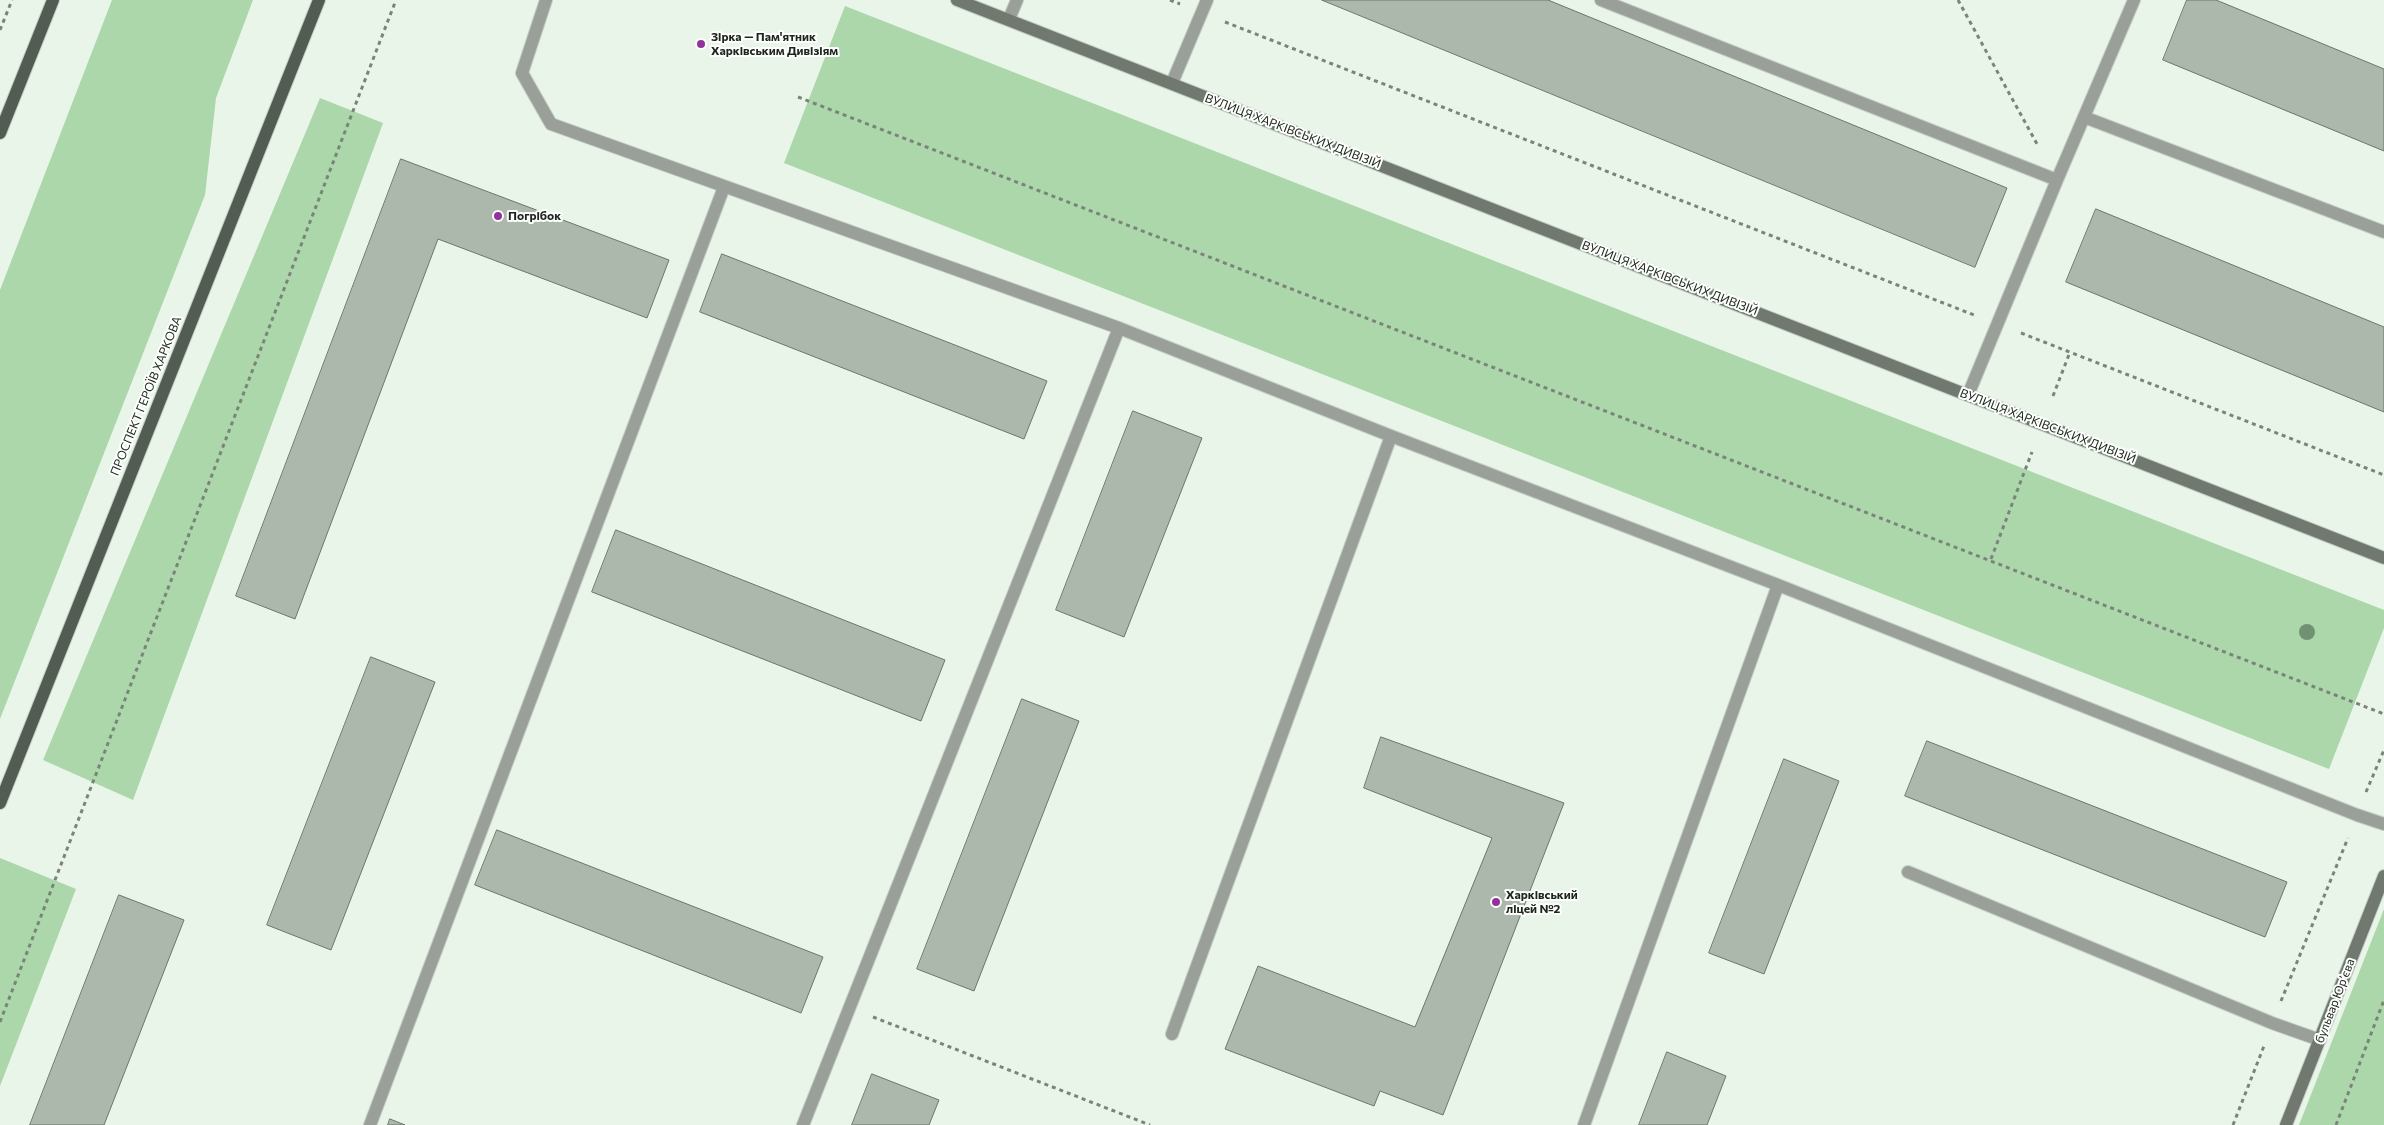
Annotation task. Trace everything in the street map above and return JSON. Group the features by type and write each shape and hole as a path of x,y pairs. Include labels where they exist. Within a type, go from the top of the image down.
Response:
{"main road":[{"path":"0,133 53,0"},
{"name":"ПРОСПЕКТ ГЕРОЇВ ХАРКОВА","path":"0,803 319,0"}],"street":[{"name":"ВУЛИЦЯ ХАРКІВСЬКИХ ДИВІЗІЙ","path":"957,0 2384,558"},
{"name":"бульвар Юрʼєва","path":"2286,1125 2384,876"}],"lane":[{"path":"546,0 522,73 551,124 1119,328 2384,824"},
{"path":"1009,19 1017,0"},
{"path":"1172,83 1207,0"},
{"path":"1601,0 2057,180"},
{"path":"1968,395 2134,0"},
{"path":"2084,117 2384,232"},
{"path":"370,1125 724,187"},
{"path":"803,1125 1119,328"},
{"path":"1172,1034 1391,436"},
{"path":"1584,1125 1778,585"},
{"path":"1908,872 2272,1023 2320,1040"}],"path":[{"path":"0,30 12,0"},
{"path":"0,1022 396,0"},
{"path":"1170,0 2384,475"},
{"path":"1958,0 2057,180"},
{"path":"798,96 1991,559 2384,714"},
{"path":"2053,396 2070,352"},
{"path":"1991,559 2032,452"},
{"path":"2233,1125 2272,1023 2384,750"},
{"path":"2336,1125 2384,1000"},
{"path":"850,1007 1150,1125"}],"green space":[{"path":"112,0 253,0 216,98 205,195 0,719 0,290"},
{"path":"845,6 2384,610 2384,628 2329,769 784,163"},
{"path":"320,98 383,123 133,800 43,760"},
{"path":"0,858 76,889 0,1086"},
{"path":"2384,909 2384,1125 2299,1125"}],"building":[{"path":"1322,0 1548,0 2007,188 1975,267"},
{"path":"2187,0 2216,0 2384,69 2384,151 2163,60"},
{"path":"401,159 669,260 647,318 438,239 295,619 236,596"},
{"path":"2096,209 2384,327 2384,412 2066,282"},
{"path":"722,254 1047,381 1024,439 700,312"},
{"path":"1133,411 1202,438 1124,637 1056,610"},
{"path":"616,530 945,660 921,721 592,592"},
{"path":"371,657 435,682 331,950 267,925"},
{"path":"1022,699 1079,721 974,991 917,969"},
{"name":"Харківський ліцей №2","path":"1381,737 1564,803 1443,1115 1380,1091 1374,1106 1225,1049 1258,966 1415,1027 1492,838 1364,788"},
{"path":"1927,741 2287,882 2265,937 1905,796"},
{"path":"1784,759 1839,781 1764,974 1709,953"},
{"path":"497,830 823,957 801,1013 475,885"},
{"path":"119,895 184,920 104,1125 30,1125"},
{"path":"1667,1052 1726,1076 1707,1125 1639,1125"},
{"path":"872,1074 939,1100 929,1125 852,1125"},
{"path":"390,1119 405,1125 388,1125"}],"place":[{"name":"Зірка — Пам'ятник Харківським Дивізіям","path":"701,44"},
{"name":"Погрібок","path":"498,216"},
{"name":"Харківський ліцей №2","path":"1496,902"}]}
